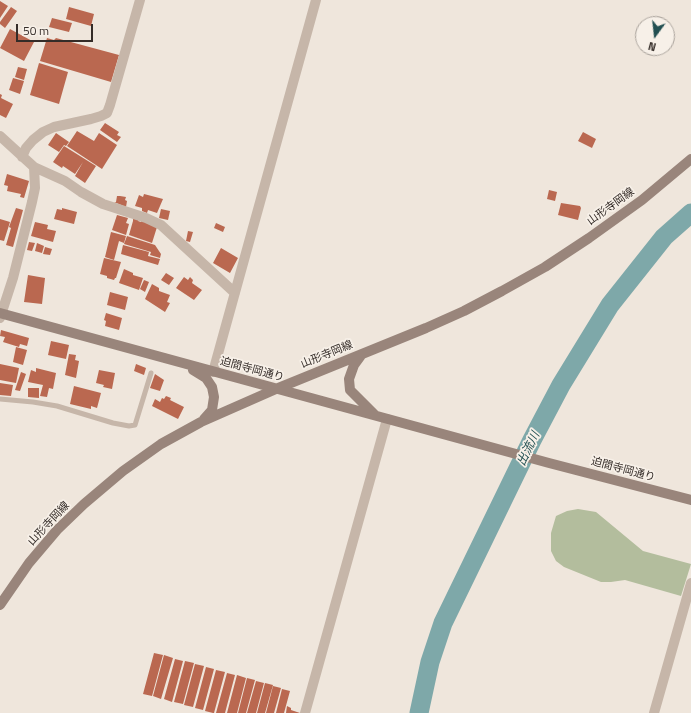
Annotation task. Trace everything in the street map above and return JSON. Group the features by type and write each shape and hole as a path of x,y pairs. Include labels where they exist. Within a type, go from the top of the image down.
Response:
{"main road":[{"name":"山形寺岡線","path":"0,605 29,563 57,530 123,470 161,444 201,422 276,389 464,312 545,267 589,238 642,200 691,159"},
{"name":"迫間寺岡通り","path":"1,315 691,500"},
{"path":"362,354 354,365 349,379 350,390 361,403 376,416"},
{"path":"181,363 206,378 212,387 214,397 212,410 201,422"}],"street":[{"path":"22,157 29,144 43,132 54,127 96,118 107,112 140,0"},
{"path":"212,372 316,0"},
{"path":"0,136 34,168 65,181 81,192 104,204 146,218 161,225 235,293"},
{"path":"1,315 13,278 32,202 35,188 34,168"},
{"path":"304,713 387,419"},
{"path":"654,713 691,583"}],"lane":[{"path":"0,399 57,406 112,423 129,426 135,425 151,373"}],"green space":[{"path":"578,509 596,512 643,551 691,564 681,596 625,580 601,582 564,567 556,561 551,551 551,533 556,516 567,511"}],"building":[{"path":"0,1 8,6 0,18"},
{"path":"11,7 17,11 5,28 0,24 0,22"},
{"path":"69,7 94,14 91,26 66,19"},
{"path":"52,18 72,23 69,32 49,27"},
{"path":"10,29 34,42 24,61 0,48"},
{"path":"47,38 54,40 56,38 119,55 111,82 40,61"},
{"path":"39,63 68,72 59,104 30,95"},
{"path":"18,67 27,69 24,80 15,77"},
{"path":"13,78 24,81 20,94 9,90"},
{"path":"0,94 2,95 1,98 13,104 6,118 0,115"},
{"path":"105,123 119,132 117,135 121,137 117,142 100,130"},
{"path":"77,131 94,141 99,133 117,145 102,169 67,146"},
{"path":"583,132 596,139 592,148 578,141"},
{"path":"56,133 69,142 66,146 64,145 59,152 48,145"},
{"path":"64,146 96,166 85,183 75,176 83,162 75,174 63,166 62,168 53,162"},
{"path":"7,174 29,181 24,198 20,197 21,194 7,191 8,186 4,185"},
{"path":"549,190 557,192 555,201 547,199"},
{"path":"144,194 163,199 157,213 148,210 147,213 142,211 142,208 135,206 139,195 143,197"},
{"path":"117,196 126,197 126,207 114,202 116,202"},
{"path":"561,203 580,206 581,208 578,220 558,215"},
{"path":"16,208 23,210 13,247 6,245 11,228 9,227"},
{"path":"62,208 77,212 74,224 54,219 57,209 62,210"},
{"path":"161,209 170,211 168,220 159,218"},
{"path":"117,215 128,218 126,223 129,224 126,235 112,230"},
{"path":"133,217 139,219 138,221 141,222 142,220 157,227 152,243 129,235"},
{"path":"0,219 10,222 4,241 0,240"},
{"path":"35,222 48,225 47,229 56,231 53,242 31,236"},
{"path":"216,223 225,227 223,232 214,228"},
{"path":"188,231 193,232 190,242 186,241"},
{"path":"111,232 126,236 124,243 119,241 114,260 105,257"},
{"path":"127,236 155,245 161,254 160,258 150,255 151,252 124,244"},
{"path":"29,242 35,243 32,251 27,250"},
{"path":"37,243 44,246 42,253 35,251"},
{"path":"123,245 149,252 148,256 160,259 158,265 121,254"},
{"path":"45,247 52,249 50,255 43,254"},
{"path":"221,248 238,258 230,273 213,263"},
{"path":"104,258 121,262 114,280 100,274"},
{"path":"124,269 133,273 133,275 143,278 139,290 119,283"},
{"path":"166,273 174,278 169,285 161,280"},
{"path":"28,275 45,278 42,304 24,302"},
{"path":"184,277 188,280 190,277 193,280 192,283 202,290 194,300 176,288"},
{"path":"144,280 149,282 145,292 140,289"},
{"path":"152,284 159,288 159,291 170,295 167,302 170,303 165,312 145,299"},
{"path":"110,292 128,297 125,310 107,305"},
{"path":"106,313 122,318 119,330 105,326 106,321 104,320"},
{"path":"1,330 29,338 27,346 20,344 19,347 3,342 5,337 0,336"},
{"path":"51,341 69,345 66,359 48,355"},
{"path":"16,347 27,350 23,365 13,362"},
{"path":"69,354 76,355 75,360 79,361 76,378 65,375"},
{"path":"0,364 19,368 16,383 0,380"},
{"path":"136,364 146,368 144,375 134,371"},
{"path":"36,368 56,373 53,389 49,388 47,397 40,396 43,385 28,382 31,370 36,372"},
{"path":"99,370 115,373 112,389 103,387 104,385 96,383"},
{"path":"21,372 26,374 20,391 15,390"},
{"path":"155,374 164,380 160,391 150,388"},
{"path":"0,383 13,385 11,396 0,395"},
{"path":"74,386 101,393 97,408 91,406 91,409 70,404"},
{"path":"28,388 39,388 39,398 28,397"},
{"path":"166,396 171,398 170,400 184,407 178,419 152,406 155,399 160,402 162,398 164,399"},
{"path":"154,653 163,655 152,696 143,694"},
{"path":"164,655 173,658 161,699 153,696"},
{"path":"175,659 183,661 172,702 164,699"},
{"path":"185,661 194,663 183,704 174,702"},
{"path":"195,664 204,666 193,707 184,705"},
{"path":"206,667 214,669 203,710 195,708"},
{"path":"216,670 225,672 213,713 205,711"},
{"path":"227,673 235,675 225,713 216,713"},
{"path":"237,675 246,678 237,713 227,713"},
{"path":"247,678 255,680 246,713 238,713"},
{"path":"256,681 264,683 256,713 247,713"},
{"path":"265,683 273,685 265,713 257,713"},
{"path":"273,686 281,688 274,713 266,713"},
{"path":"282,689 290,691 284,713 276,713"},
{"path":"287,706 291,708 291,710 300,713 286,713"}],"waterway":[{"name":"出流川","path":"419,713 430,662 443,623 532,440 561,385 610,305 664,237 691,213"}]}
